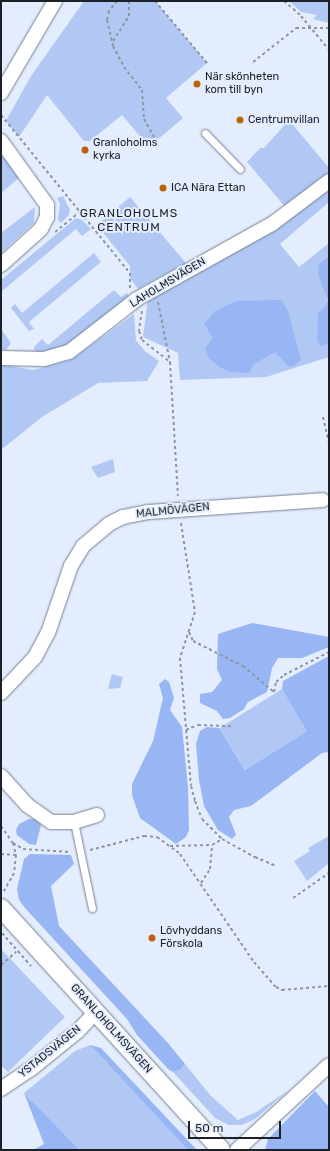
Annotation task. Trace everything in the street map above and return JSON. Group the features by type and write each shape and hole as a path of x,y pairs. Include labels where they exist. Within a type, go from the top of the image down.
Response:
{"street":[{"path":"1,93 56,1"},
{"path":"1,141 43,195 47,205 47,217 41,230 1,265"},
{"name":"LAHOLMSVÄGEN","path":"1,358 44,360 69,352 137,299 272,224 329,181"},
{"name":"MALMÖVÄGEN","path":"1,693 35,657 48,634 71,566 83,546 109,524 123,517 148,512 323,500"},
{"path":"1,776 39,815 51,822 74,822 97,815"},
{"name":"GRANLOHOLMSVÄGEN","path":"1,908 221,1150"},
{"name":"YSTADSVÄGEN","path":"1,1088 66,1041 96,1012"},
{"path":"237,1150 329,1065"}],"lane":[{"path":"205,133 240,168"},
{"path":"74,822 79,852 92,908"}],"path":[{"path":"117,1 109,11 107,20 117,56 142,90 144,119 156,141"},
{"path":"113,41 129,16 129,1"},
{"path":"155,1 207,63"},
{"path":"284,1 329,50"},
{"path":"253,62 296,28 329,28"},
{"path":"1,115 130,273 128,284 143,307 138,331 142,340 170,362"},
{"path":"155,288 170,362 177,480"},
{"path":"323,417 329,442"},
{"path":"182,532 195,612 180,658 186,730 195,801 202,819 222,839 255,857 274,865"},
{"path":"189,632 193,641 243,666 274,692 276,682 284,675 329,652"},
{"path":"186,730 198,725 233,726"},
{"path":"1,826 13,843 16,855 14,873 4,891"},
{"path":"13,843 23,849 79,852 102,848 144,836 157,837 180,854 254,962 276,987 282,990 329,986"},
{"path":"170,846 212,845 222,839"},
{"path":"201,883 210,869 212,845"},
{"path":"1,854 16,855"},
{"path":"293,898 329,874"},
{"path":"2,933 16,952 31,966"},
{"path":"1,965 16,952"}],"shaded area":[{"path":"84,1 155,1 207,63 166,98 183,118 149,147 122,115 90,141 84,141 47,95 19,137 6,121 31,76"},
{"path":"289,1 329,1 329,23 313,19 317,15 301,12"},
{"path":"289,120 329,168 329,172 286,208 247,162 260,148 264,148"},
{"path":"1,153 19,178 1,193"},
{"path":"329,186 329,202 280,244 299,267 329,243 329,256 319,264 328,300 318,328 317,340 321,347 329,343 329,357 266,377 180,380 178,353 143,337 148,298"},
{"path":"63,196 70,210 69,215 61,223 58,220 60,204 57,198"},
{"path":"130,197 186,263 138,289 130,278 130,266 97,225"},
{"path":"35,207 34,223 1,253 1,233"},
{"path":"76,218 82,220 91,229 82,236 76,229 1,292 1,280"},
{"path":"94,253 101,262 29,322 34,329 29,331 11,308 15,304 22,313"},
{"path":"329,256 329,343 321,347 317,340 318,313 325,307 328,300 318,274 319,264"},
{"path":"114,290 121,297 127,293 130,297 64,347 38,353 35,352 34,347 42,339 48,345"},
{"path":"282,300 288,311 301,360 294,366 288,366 275,352 254,364 249,373 231,372 219,367 209,358 205,348 213,338 204,324 215,311 237,301"},
{"path":"134,314 136,341 146,352 159,361 147,381 98,383 42,417 1,450 1,364 33,370 72,359"},
{"path":"1,329 11,343 6,350 1,349"},
{"path":"113,459 115,472 98,478 91,467"},
{"path":"252,623 329,637 329,647 302,658 278,658 272,668 267,692 248,702 244,709 230,718 223,719 217,711 200,703 200,694 212,692 222,680 217,669 218,634"},
{"path":"329,656 329,752 322,753 251,806 234,810 229,817 236,835 232,839 218,830 204,806 199,780 196,744 200,731 207,727 219,728 245,770 307,731 282,689 283,681"},
{"path":"112,674 123,677 120,688 108,689"},
{"path":"165,679 169,682 174,698 170,710 182,727 188,787 189,830 186,837 176,844 140,818 132,795 132,784 153,741 163,698 159,684"},
{"path":"282,689 308,731 245,770 219,728"},
{"path":"29,819 36,819 41,825 36,845 29,844 17,835 16,830 19,824"},
{"path":"329,836 329,863 307,881 294,861 310,851 308,848"},
{"path":"30,854 71,855 74,864 51,886 59,926 168,1043 185,1064 180,1070 173,1072 168,1069 137,1035 127,1019 19,900 17,889 24,859"},
{"path":"1,949 65,1017 8,1072 1,1066"},
{"path":"90,1045 188,1150 80,1150 24,1093 75,1051"},
{"path":"90,1045 101,1048 197,1150 188,1150"},
{"path":"185,1064 211,1096 238,1120 256,1112 289,1090 255,1119 242,1125 229,1125 215,1118 173,1072 180,1070"},
{"path":"315,1091 329,1107 329,1150 265,1150 268,1139"},
{"path":"24,1093 80,1150 33,1150 44,1144"}],"place":[{"name":"När skönheten kom till byn","path":"197,84"},
{"name":"Centrumvillan","path":"240,120"},
{"name":"Granloholms kyrka","path":"85,150"},
{"name":"ICA Nära Ettan","path":"163,188"},
{"name":"Lövhyddans Förskola","path":"152,938"}],"district":[{"name":"GRANLOHOLMS CENTRUM","path":"129,221"}]}
